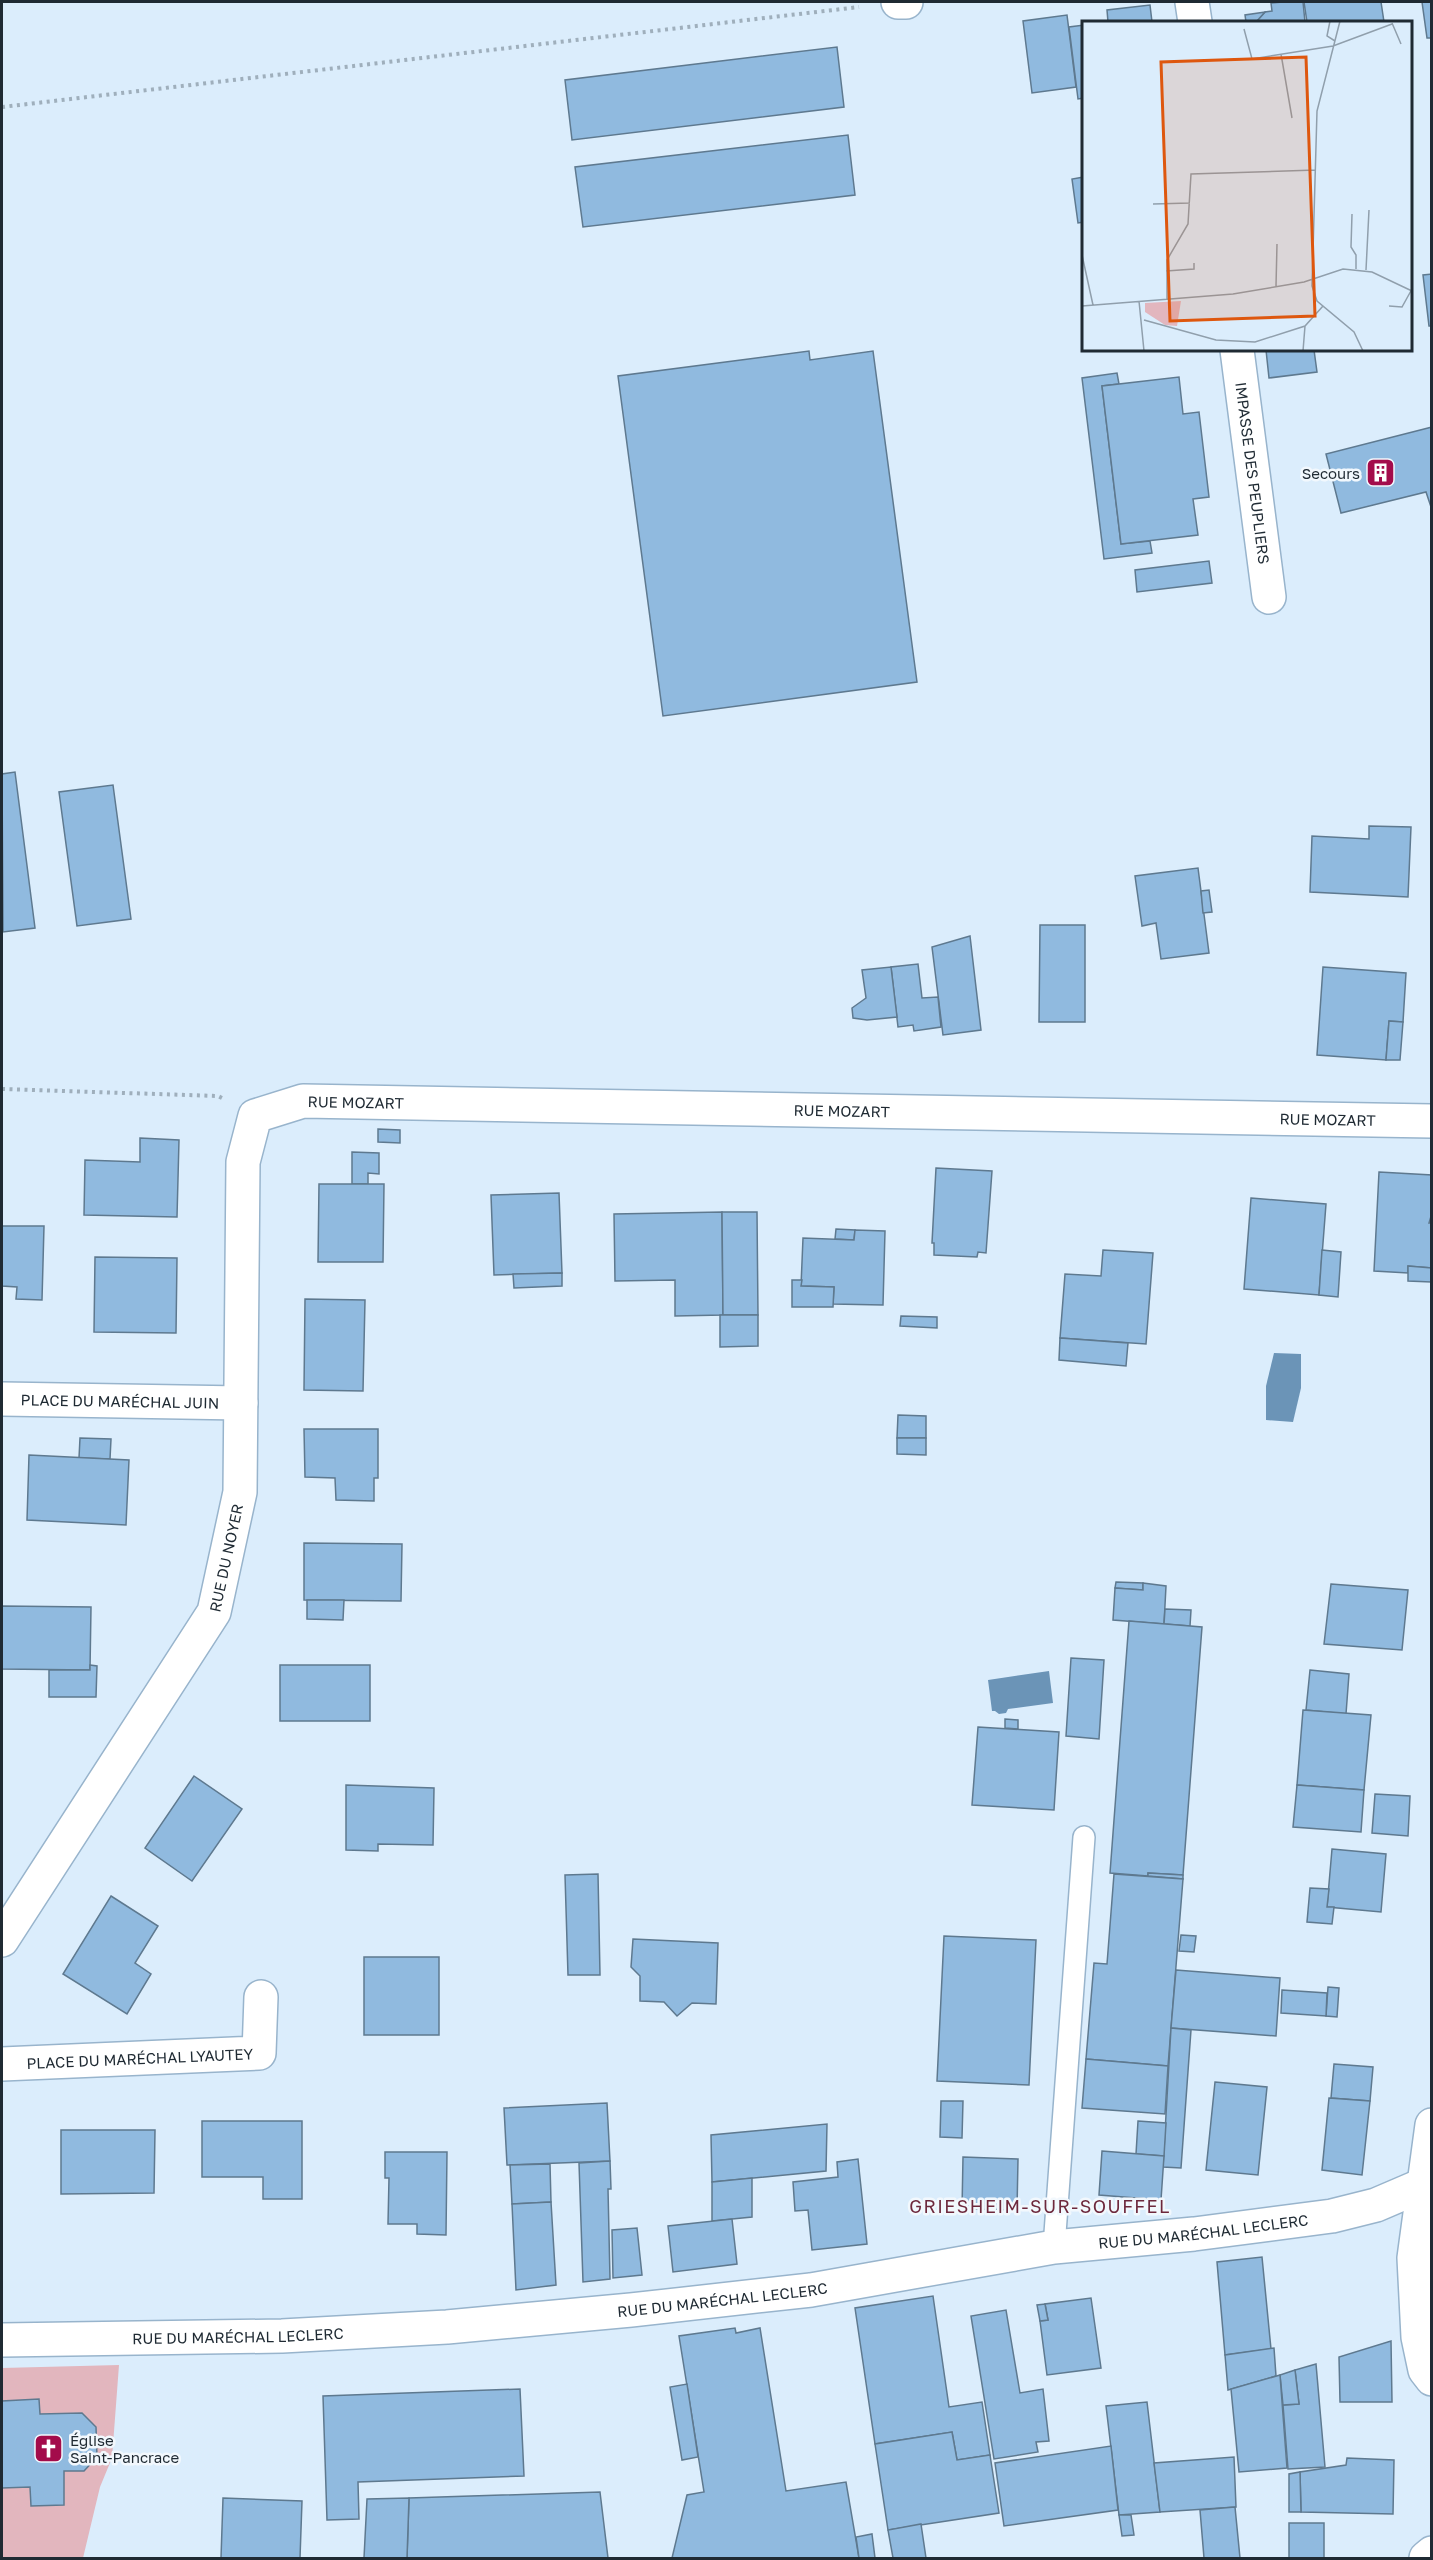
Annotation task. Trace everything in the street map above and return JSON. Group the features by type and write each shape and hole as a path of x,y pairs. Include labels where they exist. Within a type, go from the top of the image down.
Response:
{"street":[{"path":"1192,2 1195,21"},
{"name":"IMPASSE DES PEUPLIERS","path":"1238,351 1269,597"},
{"name":"RUE MOZART","path":"255,1116 303,1101 1431,1121"},
{"name":"RUE DU NOYER","path":"2,1940 214,1612 240,1492 243,1162 255,1116"},
{"name":"PLACE DU MARÉCHAL JUIN","path":"2,1399 241,1403"},
{"name":"PLACE DU MARÉCHAL LYAUTEY","path":"2,2064 259,2053 261,1996"},
{"path":"1431,2125 1427,2183 1414,2258 1418,2337 1425,2370 1431,2379"},
{"name":"RUE DU MARÉCHAL LECLERC","path":"2,2340 282,2336 447,2327 631,2310 812,2290 1054,2247 1194,2234 1332,2216 1376,2205 1427,2183"},
{"path":"1426,2559 1431,2553"}],"lane":[{"path":"1054,2247 1084,1837"}],"path":[{"path":"2,107 900,2"},
{"path":"2,1089 218,1096 255,1116"}],"shaded area":[{"path":"119,2365 112,2458 100,2487 83,2558 2,2558 2,2488 30,2487 31,2506 64,2505 64,2471 84,2471 96,2427 82,2413 40,2414 38,2399 2,2401 2,2368"}],"water":[{"path":"1274,1353 1301,1354 1301,1388 1293,1422 1266,1420 1266,1386"},
{"path":"1049,1671 1053,1703 1008,1709 1006,1713 999,1714 992,1711 988,1680"}],"building":[{"path":"1303,2 1305,21 1257,21 1265,12 1272,11 1271,3"},
{"path":"1304,2 1381,2 1384,21 1307,21"},
{"path":"1422,2 1432,2 1432,38 1427,38"},
{"path":"1150,5 1152,21 1108,21 1107,10"},
{"path":"1265,12 1257,21 1246,21 1245,15"},
{"path":"1067,15 1076,87 1032,93 1023,21"},
{"path":"1082,25 1082,98 1078,99 1069,27"},
{"path":"837,47 844,107 572,140 565,80"},
{"path":"848,135 855,195 583,227 575,167"},
{"path":"1082,177 1082,222 1078,223 1072,179"},
{"path":"1432,274 1432,326 1429,326 1423,275"},
{"path":"809,351 810,360 873,351 917,682 663,716 618,376"},
{"path":"1266,351 1314,351 1317,372 1269,378"},
{"path":"1117,373 1119,384 1102,386 1121,544 1150,541 1152,553 1104,559 1082,378"},
{"path":"1179,377 1183,414 1199,412 1209,497 1193,499 1198,535 1121,544 1102,386"},
{"name":"Secours","path":"1432,427 1432,510 1426,492 1341,513 1326,454"},
{"path":"1209,561 1212,583 1137,592 1135,570"},
{"path":"15,772 35,928 3,932 2,774"},
{"path":"113,785 131,919 77,926 59,792"},
{"path":"1369,826 1411,827 1408,897 1310,892 1312,836 1369,839"},
{"path":"1198,868 1209,953 1161,959 1156,923 1142,926 1135,876"},
{"path":"1209,890 1212,912 1203,913 1201,891"},
{"path":"1040,925 1085,925 1085,1022 1039,1022"},
{"path":"970,936 981,1030 943,1035 932,947"},
{"path":"918,964 922,998 938,997 941,1027 914,1031 913,1025 898,1027 891,967"},
{"path":"891,967 897,1017 867,1020 853,1018 852,1008 866,998 862,970"},
{"path":"1323,967 1406,973 1403,1022 1389,1021 1386,1060 1317,1055"},
{"path":"1389,1021 1403,1022 1400,1060 1386,1060"},
{"path":"378,1129 400,1130 400,1143 378,1142"},
{"path":"140,1138 179,1140 177,1217 84,1215 85,1160 140,1162"},
{"path":"352,1152 379,1153 379,1174 368,1173 368,1184 352,1184"},
{"path":"936,1168 992,1171 986,1253 978,1252 977,1257 934,1255 934,1243 932,1243"},
{"path":"1379,1172 1432,1175 1432,1213 1429,1223 1432,1223 1432,1268 1408,1266 1408,1273 1374,1271"},
{"path":"319,1184 384,1184 383,1262 318,1262"},
{"path":"559,1193 562,1273 494,1275 491,1195"},
{"path":"1251,1198 1326,1204 1319,1295 1244,1289"},
{"path":"722,1212 723,1315 675,1316 675,1280 615,1281 614,1214"},
{"path":"722,1212 757,1212 758,1315 723,1315"},
{"path":"2,1226 44,1226 42,1300 16,1299 17,1287 2,1286"},
{"path":"836,1229 855,1230 854,1240 835,1239"},
{"path":"855,1230 885,1231 883,1305 833,1304 834,1287 801,1286 803,1238 854,1240"},
{"path":"1103,1250 1153,1253 1146,1344 1060,1338 1065,1274 1101,1276"},
{"path":"1322,1250 1341,1252 1338,1297 1319,1295"},
{"path":"95,1257 177,1258 176,1333 94,1332"},
{"path":"1408,1266 1432,1268 1431,1282 1408,1281"},
{"path":"562,1273 562,1286 514,1288 513,1274"},
{"path":"792,1280 802,1280 801,1286 834,1287 833,1307 792,1307"},
{"path":"305,1299 365,1300 363,1391 304,1390"},
{"path":"720,1315 758,1315 758,1346 720,1347"},
{"path":"901,1316 937,1317 937,1328 900,1326"},
{"path":"1060,1338 1128,1343 1126,1366 1059,1360"},
{"path":"898,1415 926,1416 926,1438 897,1438"},
{"path":"304,1429 378,1429 378,1478 374,1478 374,1501 336,1500 335,1478 305,1477"},
{"path":"80,1438 111,1439 110,1459 79,1458"},
{"path":"897,1438 926,1438 926,1455 897,1454"},
{"path":"29,1455 129,1460 126,1525 27,1520"},
{"path":"304,1543 402,1544 401,1601 304,1600"},
{"path":"1116,1582 1143,1583 1143,1590 1115,1588"},
{"path":"1143,1583 1166,1586 1164,1624 1113,1620 1115,1588 1143,1590"},
{"path":"1331,1584 1408,1590 1402,1650 1324,1644"},
{"path":"307,1600 344,1600 343,1620 307,1619"},
{"path":"2,1606 91,1607 90,1670 2,1669"},
{"path":"1165,1609 1191,1610 1190,1626 1164,1624"},
{"path":"1129,1621 1202,1627 1183,1875 1148,1873 1148,1876 1110,1873"},
{"path":"1071,1658 1104,1660 1099,1739 1066,1736"},
{"path":"90,1665 97,1666 96,1697 49,1697 49,1670 90,1670"},
{"path":"280,1665 370,1665 370,1721 280,1721"},
{"path":"1310,1670 1349,1674 1346,1714 1306,1710"},
{"path":"1303,1710 1371,1715 1364,1790 1297,1785"},
{"path":"1005,1719 1018,1720 1018,1729 1005,1728"},
{"path":"978,1727 1059,1732 1054,1810 972,1805"},
{"path":"194,1776 242,1809 192,1881 145,1848"},
{"path":"346,1785 434,1788 433,1845 378,1844 378,1851 346,1850"},
{"path":"1297,1785 1364,1790 1361,1832 1293,1827"},
{"path":"1375,1794 1410,1796 1408,1836 1372,1833"},
{"path":"1332,1849 1386,1854 1381,1912 1327,1907"},
{"path":"1148,1873 1183,1875 1183,1879 1148,1876"},
{"path":"598,1874 600,1975 568,1975 565,1875"},
{"path":"1114,1874 1183,1879 1168,2066 1086,2059 1094,1963 1107,1964"},
{"path":"1310,1888 1329,1889 1327,1907 1334,1907 1332,1924 1307,1922"},
{"path":"111,1896 158,1926 135,1963 151,1974 127,2014 63,1974"},
{"path":"1181,1935 1196,1936 1194,1952 1179,1951"},
{"path":"944,1936 1036,1940 1029,2085 937,2081"},
{"path":"633,1939 718,1943 716,2004 692,2003 677,2016 664,2002 640,2001 640,1976 631,1967"},
{"path":"364,1957 439,1957 439,2035 364,2035"},
{"path":"1176,1970 1280,1978 1276,2036 1171,2028"},
{"path":"1328,1987 1339,1988 1337,2017 1326,2016"},
{"path":"1282,1990 1327,1993 1326,2016 1281,2013"},
{"path":"1171,2028 1191,2030 1181,2168 1163,2167"},
{"path":"1086,2059 1168,2066 1165,2114 1082,2108"},
{"path":"1334,2064 1373,2067 1370,2101 1331,2098"},
{"path":"1215,2082 1267,2087 1258,2175 1206,2170"},
{"path":"1329,2098 1370,2101 1362,2175 1322,2170"},
{"path":"941,2101 963,2101 962,2138 940,2137"},
{"path":"607,2103 610,2161 507,2165 504,2108"},
{"path":"202,2121 302,2121 302,2199 263,2199 263,2177 202,2177"},
{"path":"1138,2121 1166,2123 1164,2156 1136,2154"},
{"path":"827,2124 826,2171 712,2182 711,2135"},
{"path":"61,2130 155,2130 154,2193 61,2194"},
{"path":"1102,2151 1164,2156 1161,2200 1099,2195"},
{"path":"385,2152 447,2152 446,2235 417,2234 417,2224 388,2224 389,2178 385,2178"},
{"path":"963,2157 1018,2159 1017,2210 962,2209"},
{"path":"858,2159 867,2244 812,2250 808,2210 795,2211 793,2182 838,2177 837,2162"},
{"path":"610,2161 611,2189 608,2189 610,2279 583,2282 579,2163"},
{"path":"550,2164 551,2202 512,2204 510,2165"},
{"path":"752,2178 752,2217 712,2221 712,2182"},
{"path":"551,2202 556,2285 516,2290 512,2204"},
{"path":"732,2219 737,2264 673,2272 668,2226"},
{"path":"637,2228 642,2275 613,2278 612,2230"},
{"path":"1262,2257 1271,2349 1225,2355 1217,2262"},
{"path":"933,2296 949,2407 982,2402 990,2455 957,2460 952,2432 875,2444 855,2308"},
{"path":"1091,2298 1101,2368 1047,2375 1040,2321 1048,2320 1045,2304"},
{"path":"1045,2304 1048,2320 1040,2321 1037,2305"},
{"path":"1006,2310 1020,2393 1043,2389 1049,2441 1036,2442 1038,2452 994,2459 971,2316"},
{"path":"735,2328 736,2333 760,2328 786,2491 846,2482 859,2558 672,2558 687,2495 704,2492 679,2336"},
{"path":"1391,2341 1392,2402 1340,2402 1339,2357"},
{"path":"1274,2348 1276,2376 1228,2390 1225,2355"},
{"path":"1316,2364 1325,2467 1288,2469 1283,2405 1299,2404 1295,2370"},
{"path":"1295,2370 1299,2404 1283,2405 1280,2375"},
{"path":"1280,2375 1287,2468 1239,2472 1231,2389"},
{"path":"687,2384 698,2457 682,2460 670,2387"},
{"path":"520,2389 524,2476 358,2482 359,2519 327,2520 323,2396"},
{"name":"Église Saint-Pancrace","path":"39,2399 40,2414 82,2413 96,2427 97,2457 84,2471 64,2471 64,2505 31,2506 30,2487 2,2488 2,2401"},
{"path":"1147,2402 1160,2512 1119,2515 1106,2406"},
{"path":"952,2432 957,2460 990,2455 999,2513 888,2530 875,2444"},
{"path":"1111,2446 1118,2510 1004,2526 995,2463"},
{"path":"1234,2457 1236,2507 1160,2512 1154,2463"},
{"path":"1347,2458 1394,2460 1393,2514 1301,2512 1300,2472 1346,2465"},
{"path":"1300,2472 1301,2512 1289,2512 1289,2474"},
{"path":"600,2492 608,2558 407,2558 409,2498"},
{"path":"223,2498 302,2501 300,2558 221,2558"},
{"path":"409,2498 407,2558 364,2558 367,2499"},
{"path":"1235,2507 1240,2558 1204,2558 1200,2510"},
{"path":"1119,2515 1131,2515 1134,2535 1122,2536"},
{"path":"1289,2523 1324,2523 1324,2558 1289,2558"},
{"path":"921,2524 926,2558 893,2558 888,2530"},
{"path":"872,2534 875,2558 859,2558 856,2537"}],"place":[{"name":"Secours","path":"1381,473"},
{"name":"Église Saint-Pancrace","path":"49,2449"}],"district":[{"name":"GRIESHEIM-SUR-SOUFFEL","path":"1040,2206"}]}
